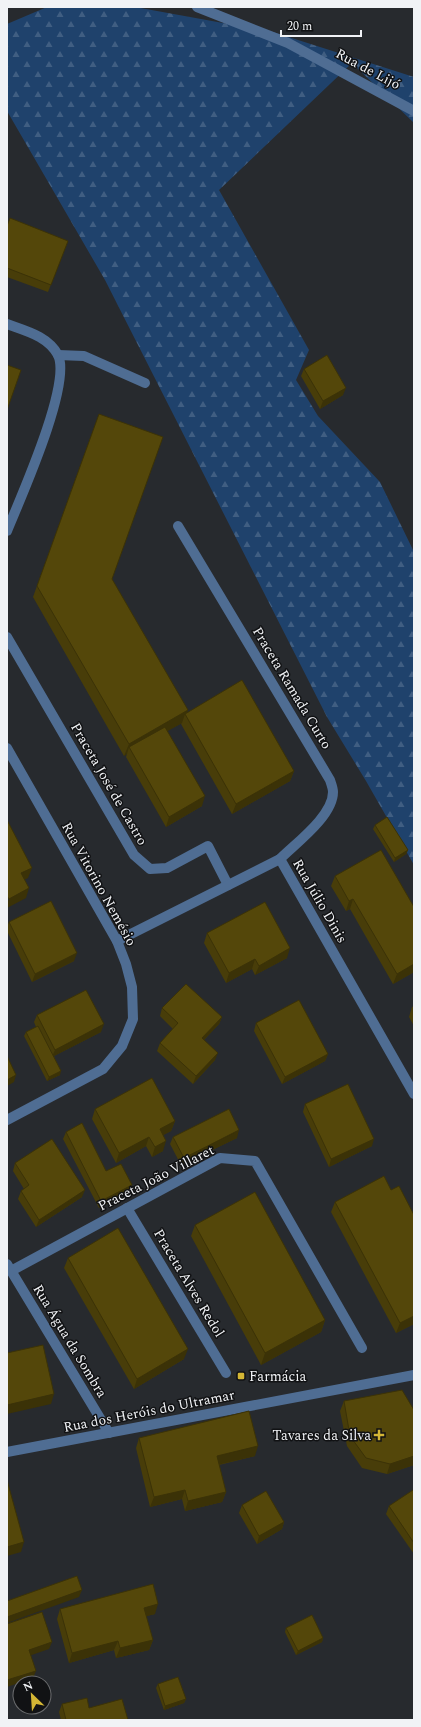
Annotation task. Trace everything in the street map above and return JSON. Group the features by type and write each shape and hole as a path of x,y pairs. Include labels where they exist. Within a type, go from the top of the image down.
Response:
{"street":[{"name":"Rua de Lijó","path":"197,7 288,43 414,111"},
{"path":"7,324 35,334 49,343 58,356 61,371 44,436 7,531"},
{"path":"58,356 84,356 145,383"},
{"name":"Praceta Ramada Curto","path":"178,526 330,780 333,792 330,805 323,816 280,859"},
{"name":"Praceta José de Castro","path":"7,636 134,855 150,869 167,868 208,846 228,885"},
{"name":"Rua Vitorino Nemésio","path":"7,748 117,941 126,964 132,988 133,1019 122,1046 103,1069 7,1120"},
{"name":"Rua Júlio Dinis","path":"117,941 280,859 414,1094"},
{"name":"Praceta João Villaret","path":"9,1268 127,1208 220,1158 255,1161 362,1348"},
{"name":"Praceta Alves Redol","path":"127,1208 226,1373"},
{"name":"Rua Água da Sombra","path":"9,1268 109,1433"},
{"name":"Rua dos Heróis do Ultramar","path":"7,1452 414,1375"}],"green space":[{"path":"47,7 135,7 273,32 414,77 414,123 352,63 219,190 309,350 296,380 318,416 380,482 414,552 414,865 327,717 105,280 7,111 7,24"}],"building":[{"path":"10,218 68,241 51,285 7,268 7,226"},
{"path":"327,355 346,388 323,401 304,369"},
{"path":"7,365 21,370 7,410"},
{"path":"99,414 163,437 112,579 188,710 129,744 37,586"},
{"path":"242,680 294,771 236,804 185,714"},
{"path":"165,727 205,796 169,817 129,747"},
{"path":"387,817 408,850 395,858 375,825"},
{"path":"7,820 32,868 21,873 29,888 9,899 7,896"},
{"path":"381,850 414,907 414,964 397,974 353,899 349,901 335,876"},
{"path":"51,901 77,953 35,974 9,922"},
{"path":"265,902 290,948 259,966 255,959 229,973 207,933"},
{"path":"186,984 222,1017 202,1038 218,1053 196,1076 160,1043 178,1023 162,1008"},
{"path":"86,990 104,1024 55,1050 37,1015"},
{"path":"299,1000 328,1054 285,1077 256,1023"},
{"path":"38,1026 61,1071 49,1077 26,1032"},
{"path":"7,1056 16,1075 7,1080"},
{"path":"152,1078 175,1121 160,1129 166,1141 155,1147 149,1137 119,1153 95,1109"},
{"path":"348,1084 374,1139 331,1159 305,1104"},
{"path":"229,1109 239,1130 184,1158 173,1137"},
{"path":"82,1123 106,1171 121,1164 132,1185 101,1201 66,1132"},
{"path":"52,1139 85,1190 39,1220 21,1191 29,1185 15,1163"},
{"path":"384,1176 391,1190 399,1186 414,1215 414,1316 400,1323 335,1202"},
{"path":"255,1192 325,1320 265,1353 195,1225"},
{"path":"118,1228 188,1349 137,1379 68,1258"},
{"path":"43,1345 54,1394 7,1405 7,1353"},
{"name":"Tavares da Silva","path":"402,1390 414,1410 414,1456 390,1464 366,1458 350,1436 344,1401"},
{"path":"249,1411 258,1446 217,1456 226,1492 188,1501 185,1490 154,1497 139,1438"},
{"path":"7,1480 24,1542 7,1547"},
{"path":"413,1490 414,1491 414,1543 389,1506"},
{"path":"266,1491 284,1522 259,1536 242,1505"},
{"path":"77,1576 82,1590 7,1617 7,1601"},
{"path":"153,1584 158,1604 144,1608 153,1640 120,1648 118,1641 72,1653 60,1609"},
{"path":"42,1612 52,1642 29,1650 36,1671 23,1675 12,1675 12,1678 7,1680 7,1624"},
{"path":"312,1615 323,1638 298,1651 286,1628"},
{"path":"178,1677 186,1699 165,1706 158,1684"},
{"path":"87,1698 89,1708 122,1699 128,1720 66,1720 62,1704"}],"place":[{"name":"Farmácia","path":"241,1376"},
{"name":"Tavares da Silva","path":"379,1435"}]}
